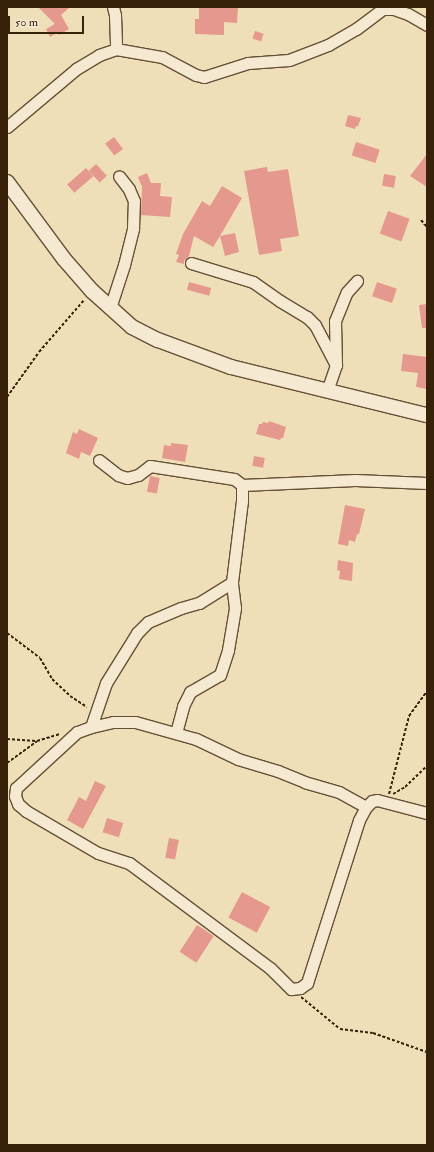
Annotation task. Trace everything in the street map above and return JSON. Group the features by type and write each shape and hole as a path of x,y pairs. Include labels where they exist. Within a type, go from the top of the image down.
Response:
{"street":[{"path":"113,7 116,30 116,49"},
{"path":"7,127 76,69 99,55 116,49 162,57 196,76 204,77 248,63 289,60 328,45 356,29 383,9 394,9 408,14 427,25"},
{"path":"110,308 124,265 133,228 134,201 129,189 119,176"},
{"path":"7,182 60,253 92,291 132,327 158,340 231,367 427,415"},
{"path":"191,263 254,282 280,301 307,317 315,325 336,365"},
{"path":"327,391 336,365 335,321 347,292 357,281"},
{"path":"99,460 118,475 127,478 138,475 150,466 234,479 242,485 355,480 427,483"},
{"path":"176,733 183,706 190,692 220,675 228,650 235,608 232,582 242,501 242,485"},
{"path":"91,727 106,683 137,633 148,622 181,608 198,603 232,582"},
{"path":"366,807 339,792 238,759 196,739 135,722 113,722 77,732 16,788 15,796 18,804 26,811 98,853 129,863 270,968 291,988 300,988 307,983 359,820 366,807 372,801 377,800 427,813"}],"path":[{"path":"421,220 427,227"},
{"path":"7,397 39,352 92,291"},
{"path":"7,633 40,658 52,679 70,696 95,712"},
{"path":"427,691 409,716 397,756 389,797 405,787 427,766"},
{"path":"7,763 37,741 54,734 77,732"},
{"path":"7,739 37,741"},
{"path":"291,988 340,1029 373,1034 427,1052"}],"building":[{"path":"38,7 70,7 61,15 69,29 59,35 57,33 50,37 46,29 55,24"},
{"path":"199,7 238,7 237,23 224,22 224,35 195,34 195,19 199,19"},
{"path":"255,31 264,34 261,41 253,39"},
{"path":"348,115 361,118 355,129 345,126"},
{"path":"114,137 123,149 114,156 105,144"},
{"path":"356,142 380,150 375,163 352,155"},
{"path":"427,154 427,187 410,176"},
{"path":"96,164 107,176 100,183 89,171"},
{"path":"267,167 268,172 288,169 299,236 280,239 282,251 259,255 244,171"},
{"path":"86,168 93,176 74,193 67,184"},
{"path":"147,173 151,183 161,183 160,196 172,197 170,217 141,215 142,187 138,177"},
{"path":"384,174 396,176 394,188 382,186"},
{"path":"222,186 242,198 213,247 194,236 189,256 184,261 184,264 176,262 179,255 176,254 183,234 202,201 210,206"},
{"path":"388,211 410,219 401,241 380,234"},
{"path":"235,233 239,252 225,256 220,236"},
{"path":"189,282 211,288 209,296 187,290"},
{"path":"377,282 397,289 392,303 372,296"},
{"path":"427,304 427,328 422,328 419,305"},
{"path":"403,354 427,357 427,389 416,387 418,373 401,371"},
{"path":"269,421 286,427 283,438 280,440 256,434 259,424 262,424 263,422 268,423"},
{"path":"79,429 98,438 90,456 81,452 79,459 66,453 73,432 77,434"},
{"path":"171,443 188,445 185,462 162,458 164,445 171,446"},
{"path":"254,456 265,458 263,468 252,466"},
{"path":"150,476 160,478 157,494 147,492"},
{"path":"345,505 365,509 359,534 357,534 355,542 349,540 348,546 338,544"},
{"path":"338,560 353,563 352,581 339,579 340,571 337,570"},
{"path":"95,781 106,786 83,829 67,820 79,797 86,801"},
{"path":"107,818 123,823 119,837 103,832"},
{"path":"169,838 179,840 175,860 165,858"},
{"path":"242,892 270,907 257,933 228,918"},
{"path":"197,925 214,936 196,963 180,952"}]}
